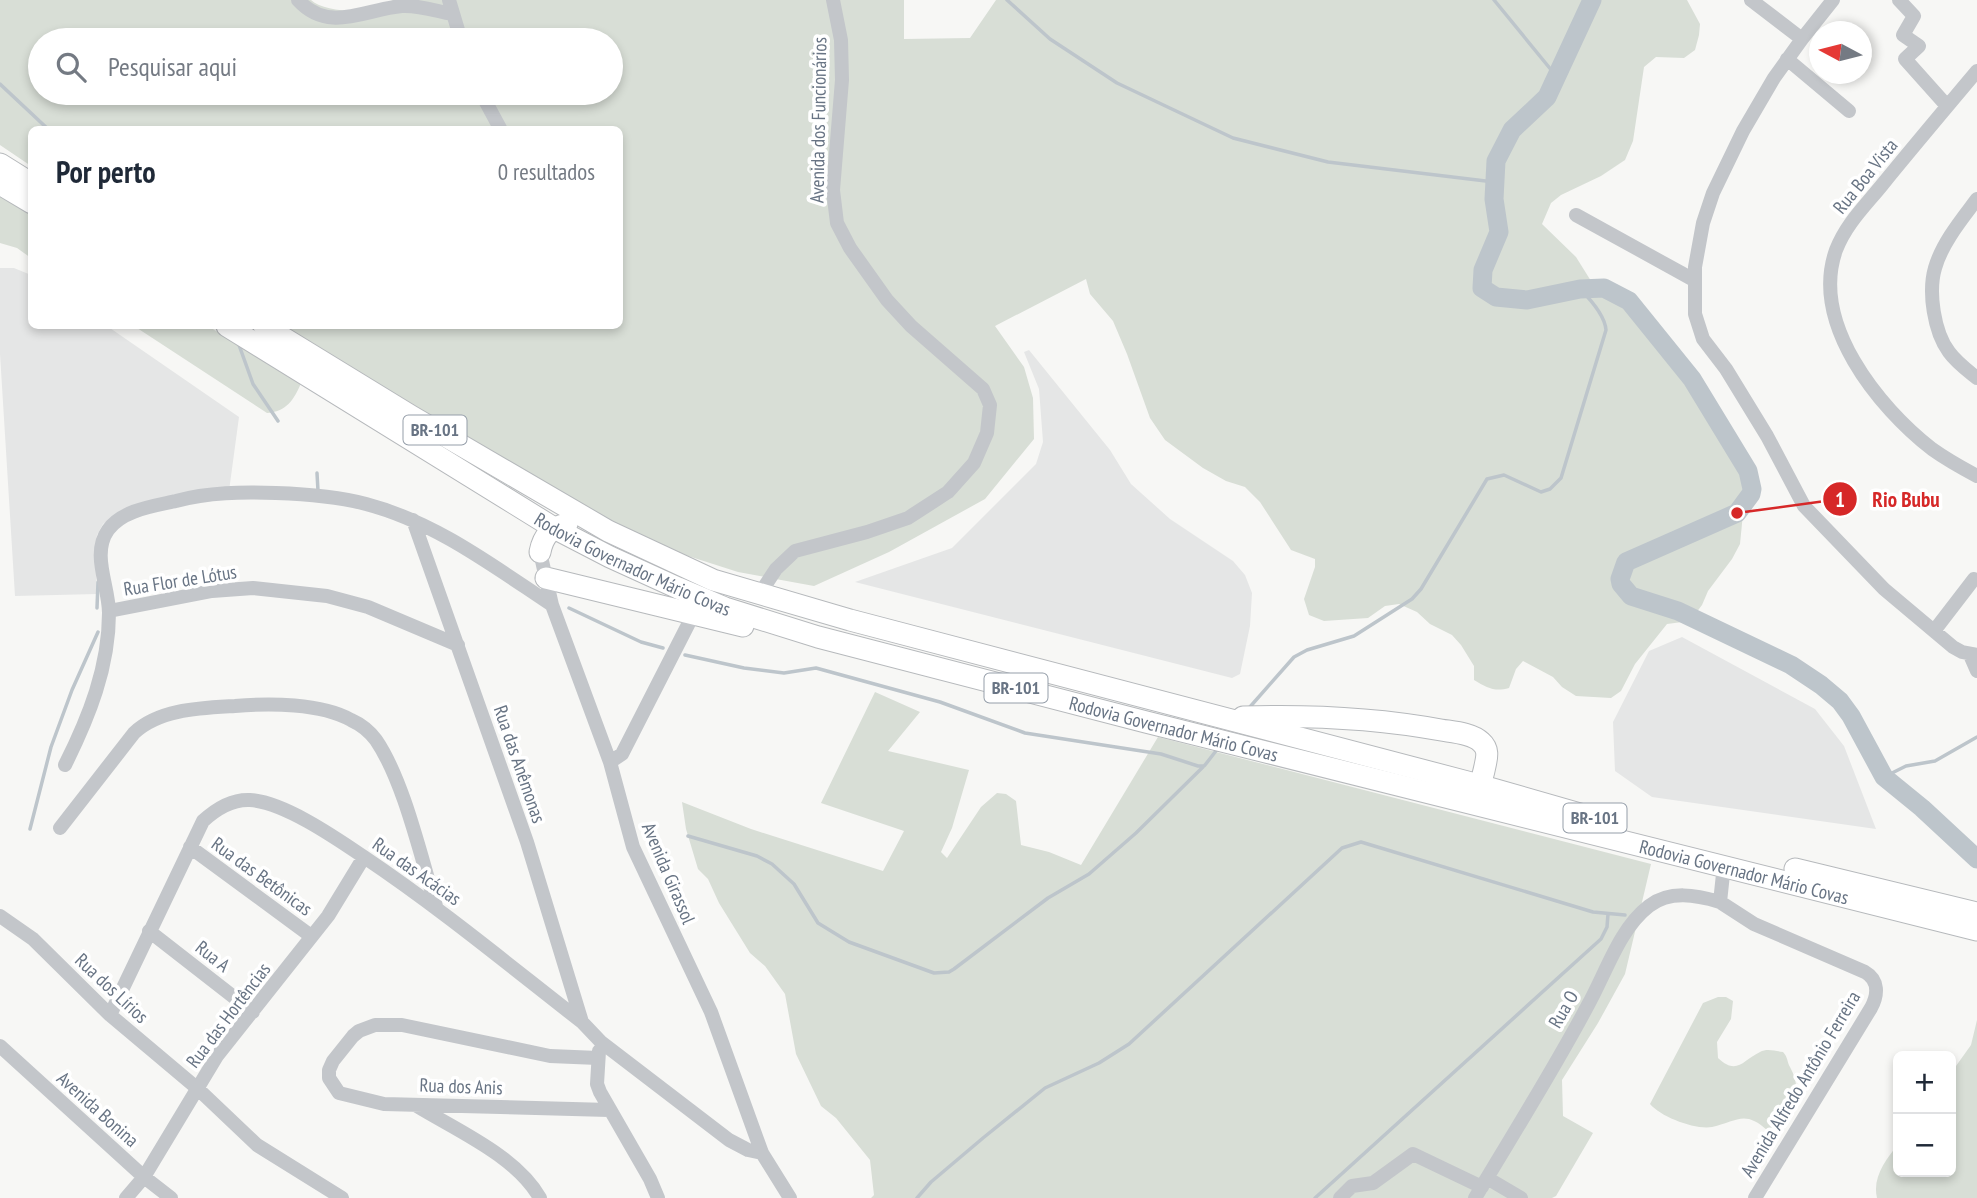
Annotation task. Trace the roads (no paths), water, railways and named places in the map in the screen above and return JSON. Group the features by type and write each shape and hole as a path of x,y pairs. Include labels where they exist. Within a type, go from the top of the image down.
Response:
{"highway":[{"path":"0,164 28,182"},
{"path":"0,184 28,201"},
{"name":"Rodovia Governador Mário Covas","path":"232,329 554,528 610,557 725,608 818,637 1146,722 1724,865 1974,921"},
{"name":"Rodovia Governador Mário Covas","path":"269,329 608,531 713,580 759,595 1220,719 1479,785 1974,921"},
{"path":"509,500 530,531 540,552"},
{"path":"540,552 545,536 554,528 571,523 582,524 698,584 705,585 713,580"},
{"path":"547,578 785,636 818,637"},
{"path":"1220,719 1329,717 1396,723 1462,733 1476,738 1486,749 1485,767 1479,785 1475,792 1468,794 1304,751 1276,753"}],"street":[{"path":"298,0 312,13 345,18 398,4 451,7 457,28"},
{"name":"Avenida dos Funcionários","path":"759,595 776,569 794,551 908,518 948,492 974,463 987,433 990,405 983,389 911,326 887,300 850,248 837,223 833,190 842,53 841,33 833,0"},
{"path":"1751,0 1802,39"},
{"path":"1833,0 1787,59 1743,131 1713,193 1701,231 1694,280 1695,314 1703,339 1726,369 1760,425 1804,506 1884,589 1953,647 1974,654 1977,671"},
{"path":"1899,0 1914,16 1903,35 1919,46 1905,59 1947,106"},
{"path":"1787,59 1849,111"},
{"name":"Rua Boa Vista","path":"1977,71 1855,216 1842,236 1832,267 1833,309 1840,335 1852,358 1902,424 1933,450 1977,476"},
{"path":"487,105 499,126"},
{"path":"1977,199 1939,258 1933,276 1933,288 1937,319 1948,351 1961,366 1977,377"},
{"path":"1576,215 1694,280"},
{"path":"65,765 87,717 106,651 109,611 102,566 103,540 116,522 139,510 192,497 241,492 317,495 367,504 443,534 552,605"},
{"name":"Rua das Anêmonas","path":"413,520 527,842 582,1023"},
{"name":"Avenida Girassol","path":"540,552 552,605 610,762 633,847 711,1012 762,1153 790,1198"},
{"path":"1934,631 1975,579"},
{"name":"Rua Flor de Lótus","path":"109,611 212,591 253,588 327,596 368,607 458,645"},
{"path":"610,762 622,754 693,615"},
{"path":"60,828 134,733 155,718 246,705 282,705 338,714 353,720 368,731 382,752 411,825 436,906"},
{"name":"Rua das Acácias","path":"110,1015 203,821 235,800 253,800 283,810 338,839 436,906 582,1023 601,1042 729,1140 748,1150 762,1153"},
{"name":"Rua das Betônicas","path":"190,847 311,936"},
{"name":"Rua das Hortências","path":"126,1198 144,1177 217,1056 342,896 364,857"},
{"path":"1720,902 1724,865"},
{"name":"Rua O","path":"1481,1188 1588,1006 1627,931 1637,918 1662,898 1677,895 1700,896 1720,902 1754,924 1865,972 1874,981 1876,989"},
{"name":"Rua dos Lírios","path":"0,916 33,939 110,1015 198,1089 257,1144 342,1198"},
{"name":"Rua A","path":"149,931 253,1012"},
{"name":"Avenida Alfredo Antônio Ferreira","path":"1755,1198 1871,1008 1876,989"},
{"name":"Rua dos Anis","path":"598,1058 550,1056 402,1025 383,1025 359,1031 353,1036 329,1070 329,1079 339,1093 384,1104 609,1110"},
{"path":"601,1042 597,1084 658,1198"},
{"name":"Avenida Bonina","path":"0,1046 144,1177 171,1198"},
{"path":"415,1104 516,1168 532,1184 540,1198"},
{"path":"1340,1198 1352,1186 1373,1183 1413,1154 1481,1188 1521,1198"}],"waterway":[{"path":"1007,0 1050,39 1117,83 1233,138 1328,162 1494,182"},
{"path":"1494,0 1557,77"},
{"path":"1592,0 1547,97 1512,130 1496,161 1494,199 1499,232 1483,270 1482,288 1496,297 1527,300 1580,289 1604,288 1629,301 1692,379 1748,471 1752,489 1737,513 1626,562 1621,584 1631,596 1678,611 1791,665 1821,685 1840,701 1851,716 1884,777 1977,859"},
{"path":"0,84 45,126"},
{"path":"1249,708 1294,657 1307,650 1354,636 1412,599 1421,589 1487,479 1504,475 1541,492 1550,489 1561,478 1606,330 1600,314 1580,289"},
{"path":"239,345 253,384 278,421"},
{"path":"317,473 318,491"},
{"path":"97,608 98,582"},
{"path":"569,608 641,642 663,648"},
{"path":"30,829 51,747 72,690 98,632"},
{"path":"685,655 744,668 784,673 816,668 940,702 1025,733 1161,754 1204,766"},
{"path":"1884,777 1906,766 1935,761 1977,737"},
{"path":"688,836 757,856 772,864 794,884 818,923 849,942 934,973 949,972 1048,898 1089,874 1136,833 1205,765 1219,747"},
{"path":"917,1198 931,1182 1045,1088 1099,1063 1129,1044 1342,848 1361,842 1593,912 1625,915"},
{"path":"1315,1198 1601,939 1607,927 1608,914"}],"place":[{"name":"Rio Bubu","path":"1737,513"}]}
